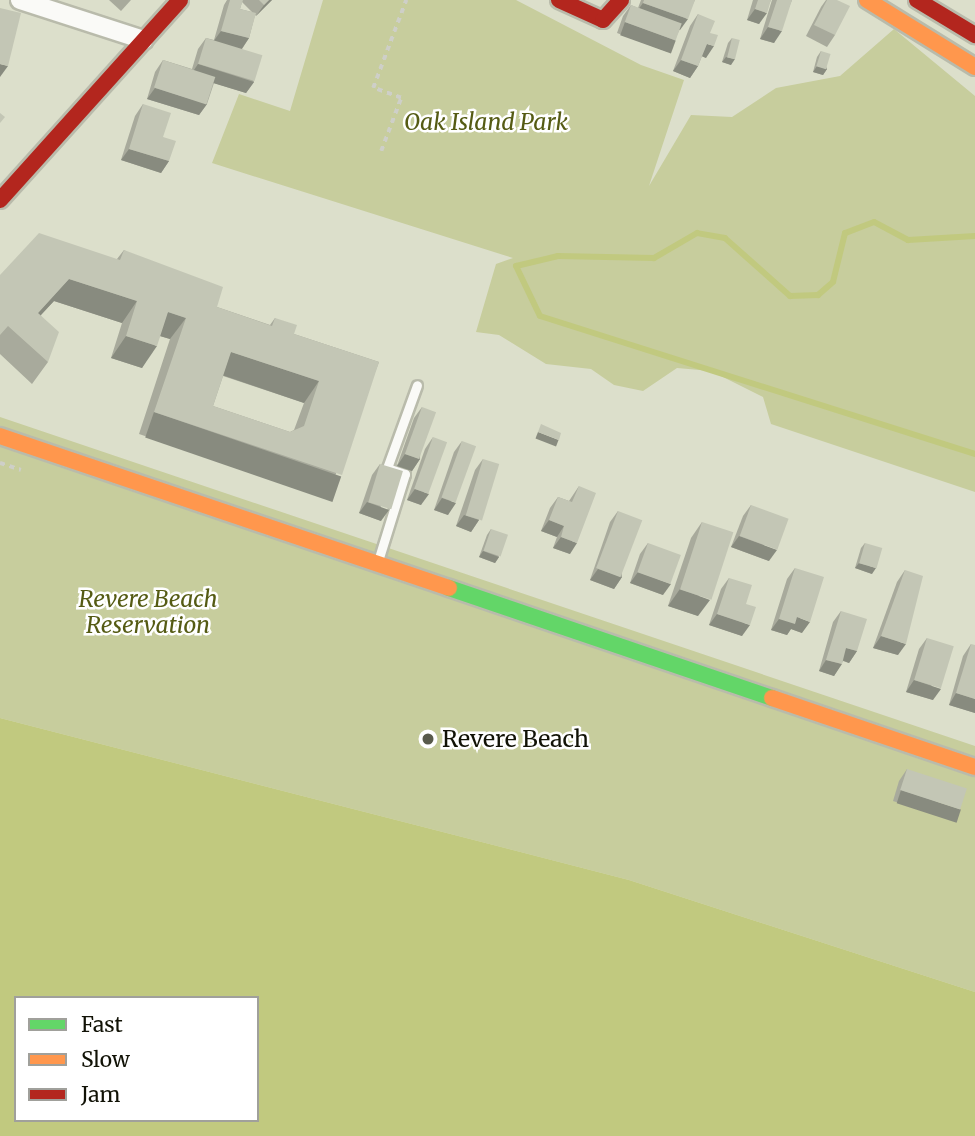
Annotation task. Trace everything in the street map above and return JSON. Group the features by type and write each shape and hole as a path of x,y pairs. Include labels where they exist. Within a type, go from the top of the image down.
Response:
{"main road":[{"path":"0,200 180,0"},
{"path":"559,0 603,20 621,0"},
{"path":"867,0 975,67"},
{"path":"917,0 975,35"},
{"path":"0,436 378,561 975,767"}],"street":[{"path":"20,0 145,40"}],"lane":[{"path":"378,561 405,474 387,468 417,385"}],"path":[{"path":"382,151 401,98 373,88 405,0"}],"green space":[{"name":"Oak Island Park","path":"323,0 516,0 641,65 684,80 649,186 691,115 732,117 776,88 840,76 894,29 975,96 975,492 771,424 763,397 711,371 677,368 643,391 614,385 591,369 546,364 499,335 476,332 496,264 513,258 212,163 239,94 290,111"},
{"name":"Revere Beach Reservation","path":"0,417 975,746 975,992 629,880 0,718"}],"shaded area":[{"path":"0,718 629,880 975,992 975,1136 0,1136"}],"building":[{"path":"230,0 243,0 240,9 256,13 249,38 221,31"},
{"path":"644,0 695,0 688,19 643,3"},
{"path":"758,0 771,0 767,13 755,9"},
{"path":"777,0 792,0 782,31 768,27"},
{"path":"827,0 837,0 850,6 835,35 814,25"},
{"path":"631,5 682,23 676,40 625,22"},
{"path":"0,8 21,13 8,66 0,64"},
{"path":"698,14 715,21 710,33 718,35 714,46 707,44 698,66 681,60"},
{"path":"206,38 262,55 255,81 198,64"},
{"path":"732,38 740,40 735,59 727,57"},
{"path":"821,51 831,54 826,69 816,66"},
{"path":"163,60 215,77 206,105 154,88"},
{"path":"143,104 171,113 163,137 176,141 169,161 129,149"},
{"path":"39,233 120,260 124,250 223,287 217,307 272,326 275,318 297,325 294,334 379,362 342,475 154,412 186,318 168,312 157,346 126,336 137,301 69,279 38,313 59,332 48,362 8,326 0,335 0,275","holes":["231,352 319,381 304,426 290,432 213,406"]},
{"path":"422,407 436,412 419,459 405,454"},
{"path":"541,424 561,433 559,440 538,432"},
{"path":"433,437 447,442 428,494 414,489"},
{"path":"462,441 476,446 456,503 441,497"},
{"path":"483,459 499,464 482,520 466,515"},
{"path":"380,464 403,471 391,509 368,502"},
{"path":"579,486 596,493 577,543 561,537 564,526 549,520 558,497 572,502"},
{"path":"751,505 789,519 777,550 740,536"},
{"path":"618,511 642,520 620,577 596,568"},
{"path":"702,522 733,532 711,600 680,590"},
{"path":"491,529 508,535 501,557 484,551"},
{"path":"648,543 681,555 670,584 637,572"},
{"path":"865,543 882,548 877,568 859,563"},
{"path":"795,568 824,577 810,622 797,617 795,624 779,619"},
{"path":"905,570 923,576 906,644 881,636"},
{"path":"729,578 752,585 746,604 756,607 750,625 717,614"},
{"path":"841,611 867,619 857,651 846,648 842,664 826,660"},
{"path":"927,638 954,646 941,688 914,680"},
{"path":"971,644 975,645 975,699 956,693"},
{"path":"907,769 967,788 960,809 900,790"}],"waterway":[{"path":"975,236 908,240 874,222 845,233 833,282 818,295 790,296 725,238 697,233 654,258 558,256 516,266 540,316 975,454"}],"traffic: fast":[{"path":"449,588 772,698"}],"traffic: slow":[{"path":"867,0 975,67"},
{"path":"0,436 449,588"},
{"path":"772,698 975,767"}],"traffic: jam":[{"path":"0,200 180,0"},
{"path":"559,0 603,20 621,0"},
{"path":"917,0 975,35"}],"place":[{"name":"Revere Beach","path":"428,739"}]}
